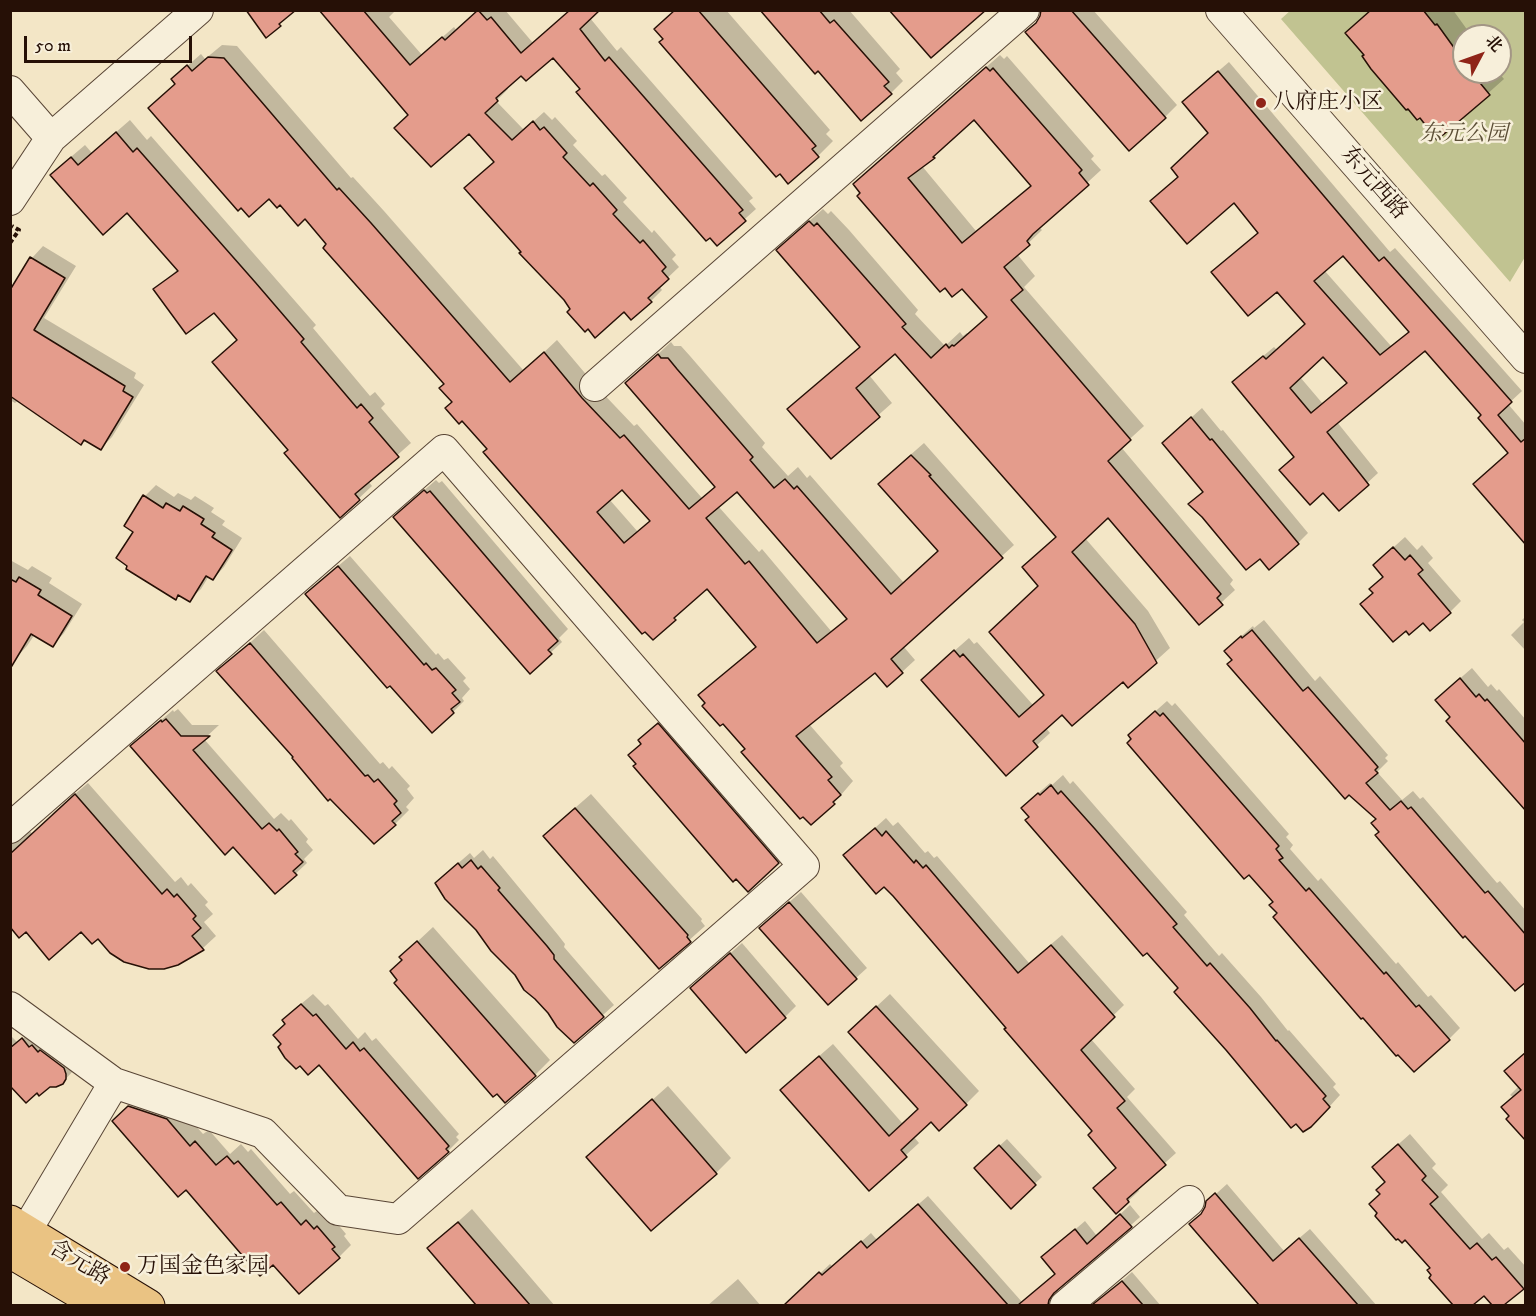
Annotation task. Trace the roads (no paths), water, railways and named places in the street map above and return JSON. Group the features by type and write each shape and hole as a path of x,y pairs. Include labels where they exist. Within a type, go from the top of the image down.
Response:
{"main road":[{"name":"含元路","path":"15,1240 103,1305"},
{"name":"含元路","path":"15,1240 148,1305"}],"street":[{"path":"10,200 51,138 198,10"},
{"path":"595,386 1024,10"},
{"name":"东元西路","path":"1221,10 1523,346"},
{"path":"10,91 51,138"},
{"path":"10,828 444,450 804,866 398,1219 338,1210 264,1133 114,1083 10,1007"},
{"path":"15,1240 114,1083"},
{"path":"1065,1305 1189,1201"}],"place":[{"name":"八府庄小区","path":"1261,103"},
{"name":"万国金色家园","path":"125,1267"}],"park label":[{"name":"东元公园","path":"1464,135"}]}
